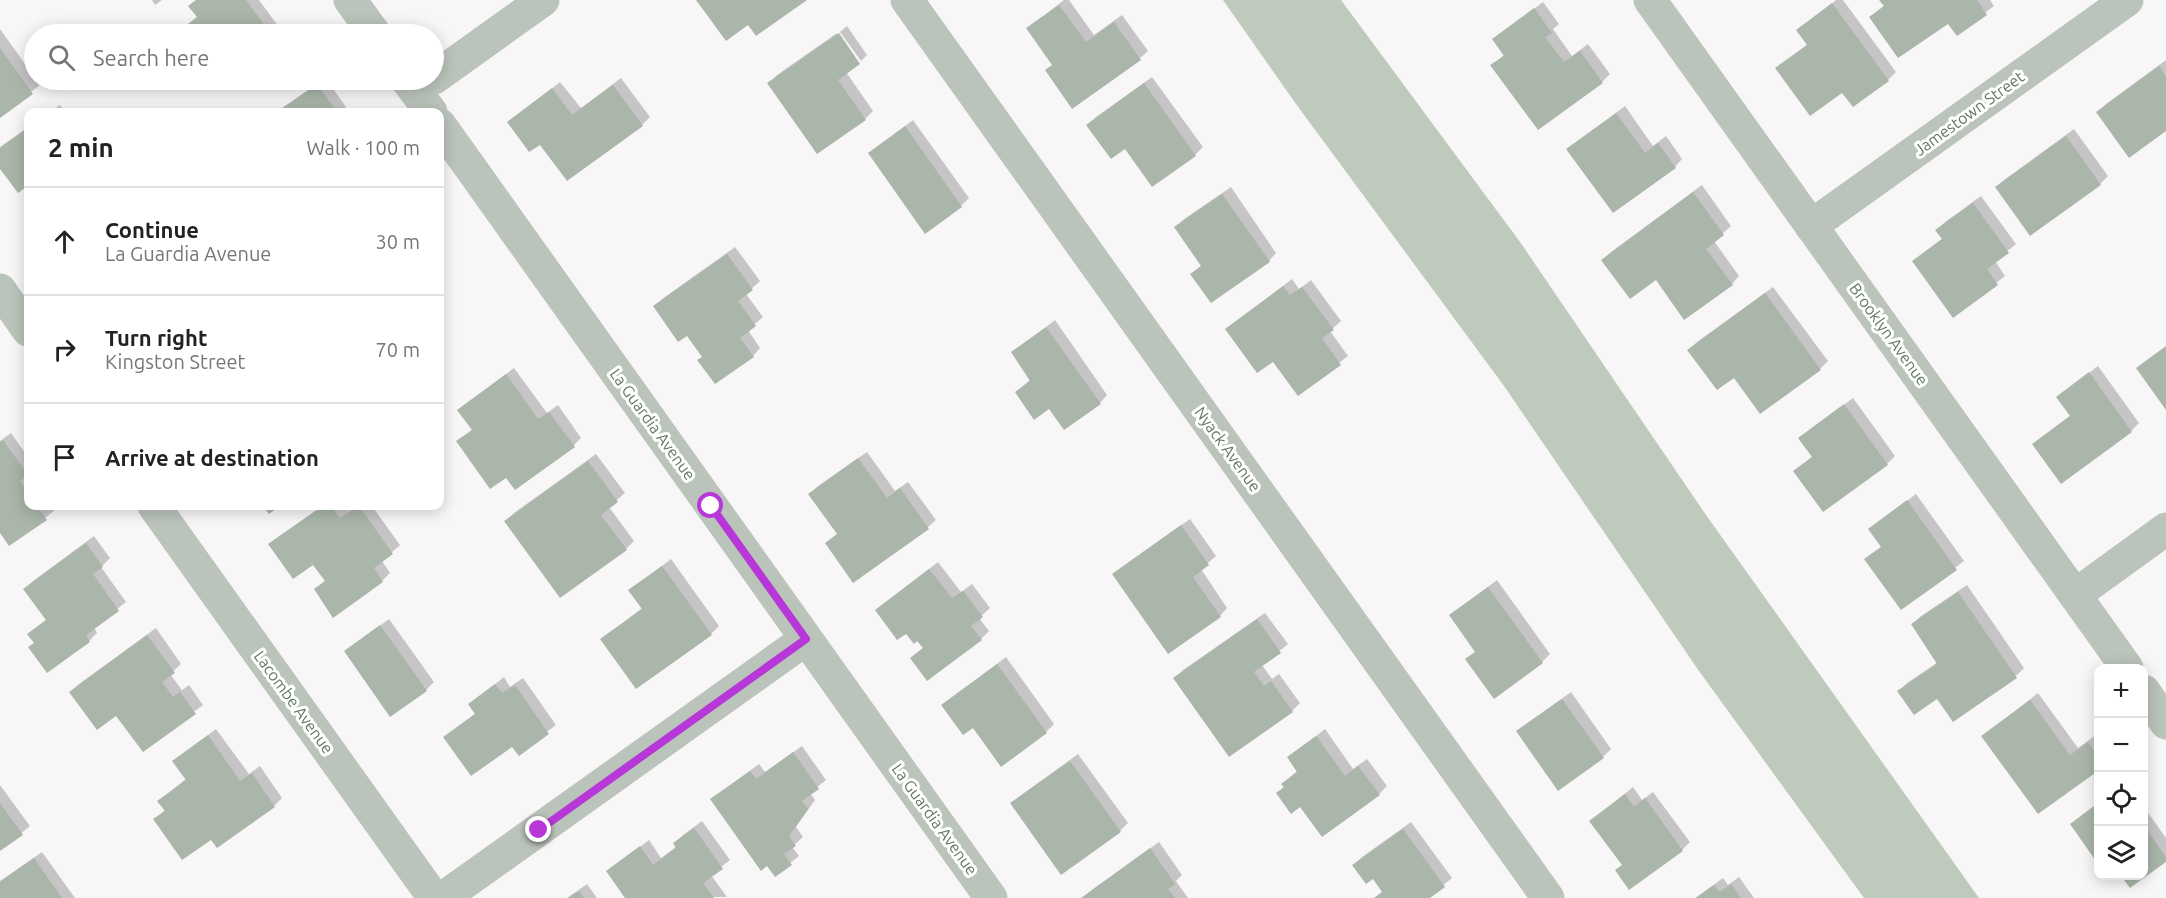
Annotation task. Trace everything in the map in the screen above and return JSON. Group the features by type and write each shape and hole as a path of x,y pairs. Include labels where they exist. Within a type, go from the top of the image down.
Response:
{"street":[{"path":"350,0 368,24"},
{"path":"444,73 543,0"},
{"name":"Nyack Avenue","path":"907,0 1548,898"},
{"name":"Brooklyn Avenue","path":"1650,0 2123,664"},
{"name":"Jamestown Street","path":"1811,226 2127,0"},
{"name":"La Guardia Avenue","path":"444,131 992,898"},
{"path":"0,290 24,324"},
{"name":"Lacombe Avenue","path":"157,510 434,898"},
{"path":"2074,595 2166,529"},
{"path":"443,898 806,639"},
{"path":"2148,697 2166,723"}],"shaded area":[{"path":"1223,0 1341,0 1520,242 1706,515 1979,898 1864,898 1699,671 1504,386 1296,104"}],"building":[{"path":"196,0 246,0 264,24 188,24 197,17 188,6"},
{"path":"696,0 807,0 756,36 748,25 726,41"},
{"path":"1879,0 1977,0 1987,15 1957,36 1948,24 1898,58 1869,17 1884,6"},
{"path":"1832,3 1889,81 1853,107 1842,93 1810,116 1775,68 1807,45 1796,30"},
{"path":"1059,5 1086,42 1114,22 1141,60 1072,109 1045,70 1052,65 1026,28"},
{"path":"1534,8 1552,33 1545,37 1564,62 1580,51 1603,83 1538,130 1490,65 1504,56 1492,39"},
{"path":"839,33 860,64 838,80 866,120 817,154 767,83"},
{"path":"0,48 24,81 24,90 30,90 33,94 0,118"},
{"path":"2159,66 2166,77 2166,131 2129,158 2096,112"},
{"path":"1144,83 1196,156 1152,187 1125,149 1111,159 1086,125"},
{"path":"613,85 643,126 567,181 540,145 529,152 507,122 552,88 572,115"},
{"path":"308,90 321,90 334,108 283,108"},
{"path":"1616,113 1645,153 1658,143 1676,168 1613,213 1566,149"},
{"path":"905,126 962,207 925,234 868,153"},
{"path":"24,131 24,188 18,193 0,169 0,148"},
{"path":"2066,136 2101,185 2030,236 1995,187"},
{"path":"1693,192 1724,235 1706,249 1733,285 1684,320 1656,280 1630,299 1601,260"},
{"path":"1222,194 1270,262 1211,303 1190,274 1201,266 1174,227"},
{"path":"1973,203 2009,253 1987,269 1998,285 1953,318 1912,261 1942,239 1935,230"},
{"path":"727,254 753,290 738,301 756,326 740,338 754,357 715,384 697,360 702,357 687,336 678,342 653,306"},
{"path":"1283,286 1290,295 1302,287 1334,330 1322,338 1341,365 1298,396 1273,362 1257,373 1225,329"},
{"path":"1765,293 1821,370 1760,414 1734,378 1717,390 1687,350"},
{"path":"1046,327 1101,404 1064,430 1049,409 1034,420 1015,392 1030,381 1011,352"},
{"path":"2166,346 2166,410 2136,368"},
{"path":"2089,372 2132,432 2061,484 2032,444 2070,416 2056,397"},
{"path":"506,374 538,419 549,412 575,447 515,490 506,478 490,489 456,441 472,430 457,410"},
{"path":"1844,404 1888,465 1823,512 1793,471 1812,457 1798,438"},
{"path":"3,440 24,469 24,478 20,481 24,487 24,510 40,510 47,520 9,546 0,533 0,442"},
{"path":"858,458 887,498 900,488 929,529 853,583 825,543 837,534 808,494"},
{"path":"588,461 618,502 601,515 627,550 560,598 504,521"},
{"path":"1907,500 1957,570 1901,610 1864,559 1881,547 1868,529"},
{"path":"317,510 334,510 340,518 353,510 362,510 393,554 374,568 383,582 333,618 314,589 325,581 313,565 293,579 268,544"},
{"path":"1181,525 1209,565 1193,577 1221,617 1168,654 1112,574"},
{"path":"86,543 103,567 93,574 119,611 86,635 90,642 47,673 28,647 34,643 27,634 46,620 23,589"},
{"path":"662,566 712,635 636,689 600,639 642,609 628,590"},
{"path":"929,569 952,598 963,591 983,617 971,626 982,640 927,681 910,658 923,648 917,641 914,644 906,634 897,640 875,610"},
{"path":"1488,587 1543,663 1494,699 1465,659 1475,652 1449,615"},
{"path":"1958,592 2017,678 1953,722 1937,699 1914,715 1897,691 1937,664 1911,624"},
{"path":"1257,619 1281,653 1254,672 1264,686 1271,681 1293,712 1229,757 1173,678"},
{"path":"380,625 427,691 390,717 344,651"},
{"path":"147,635 175,673 162,682 173,697 180,692 196,714 143,752 116,716 97,730 69,692"},
{"path":"997,664 1047,733 1001,767 973,728 963,735 941,705"},
{"path":"495,684 502,693 515,685 549,734 519,756 512,747 471,776 443,737 475,714 468,704"},
{"path":"1562,699 1604,758 1558,791 1516,731"},
{"path":"2030,700 2070,755 2088,742 2094,751 2094,774 2038,814 1981,736"},
{"path":"208,735 240,781 252,773 275,807 217,848 211,840 182,860 153,819 165,811 157,801 186,780 172,761"},
{"path":"1316,736 1345,776 1358,766 1380,795 1322,837 1300,807 1291,814 1276,793 1284,787 1281,784 1297,772 1287,757"},
{"path":"793,752 819,789 802,801 808,809 789,836 796,846 784,854 792,865 775,877 767,866 761,871 710,799 750,771 756,779"},
{"path":"1070,761 1121,832 1061,875 1010,803"},
{"path":"1625,794 1634,807 1645,798 1683,851 1629,890 1615,870 1622,865 1589,821"},
{"path":"0,803 23,835 0,851"},
{"path":"2094,806 2094,858 2070,824"},
{"path":"694,828 723,869 703,883 714,898 625,898 606,871 640,846 653,865 676,848 673,843"},
{"path":"1403,829 1445,887 1430,898 1374,898 1382,892 1373,879 1366,884 1352,865"},
{"path":"2148,832 2166,857 2166,862 2148,875"},
{"path":"1150,848 1175,884 1168,889 1175,898 1081,898"},
{"path":"34,858 62,898 0,898 0,882"},
{"path":"2124,880 2141,880 2130,888"},
{"path":"1731,884 1741,898 1696,898 1714,885 1720,892"},
{"path":"579,891 584,898 568,898"}],"route":[{"path":"539,830 806,639 711,506"}]}
